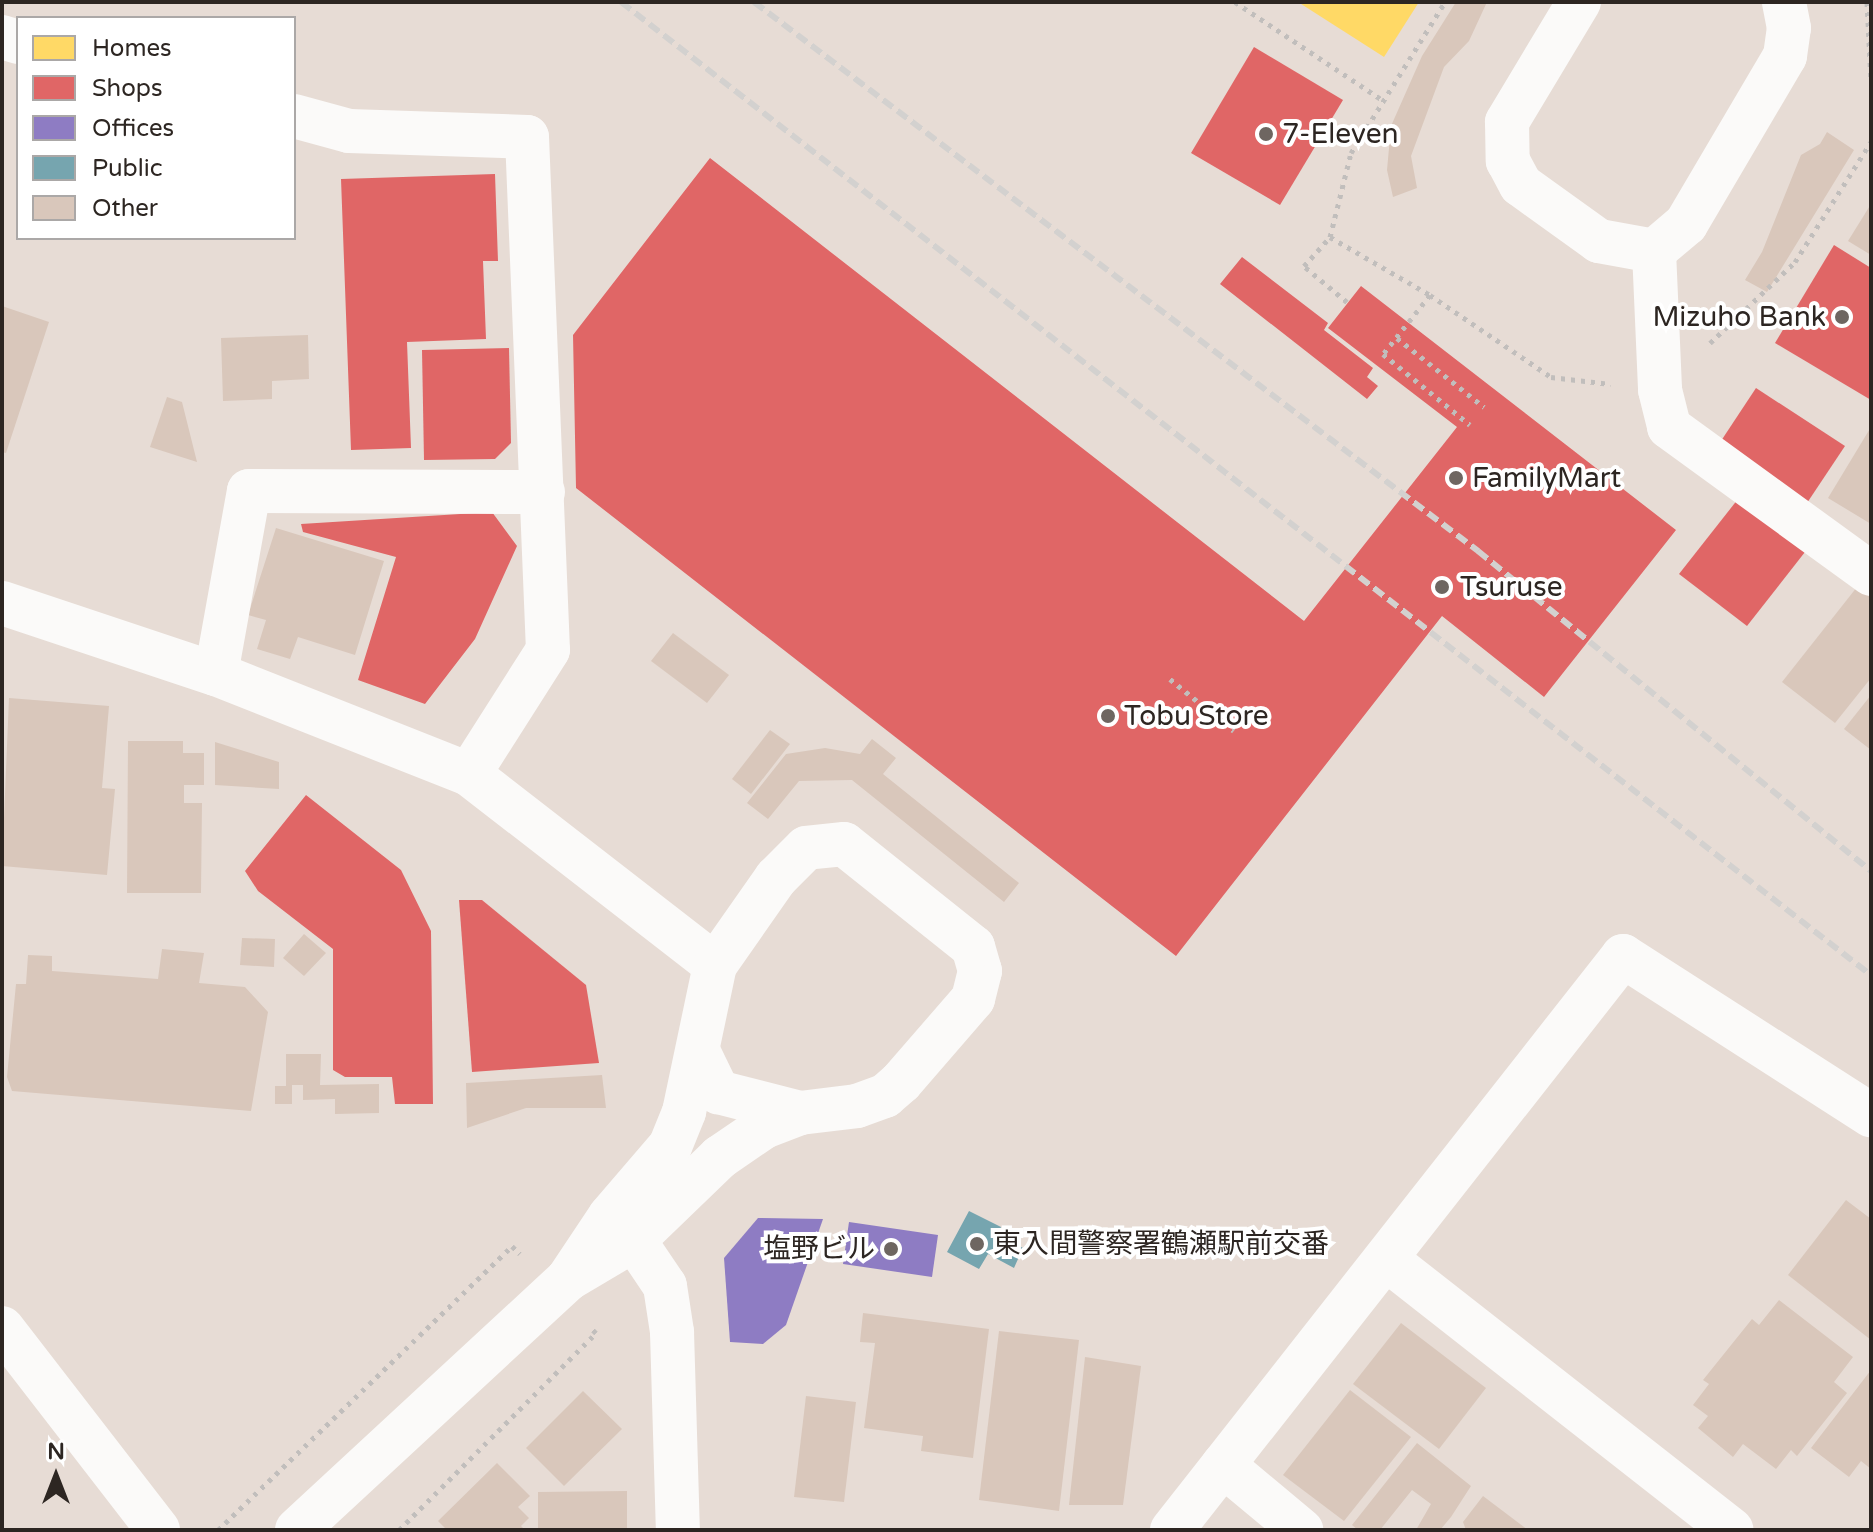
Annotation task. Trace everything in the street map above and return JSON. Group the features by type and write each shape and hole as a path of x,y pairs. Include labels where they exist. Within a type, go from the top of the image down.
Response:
{"street":[{"path":"1579,2 1507,122 1508,161 1521,185 1599,241 1654,251"},
{"path":"1654,251 1686,224 1725,165 1785,56 1786,20 1759,2"},
{"path":"296,117 349,131 527,137 548,650 469,774"},
{"path":"1654,251 1660,390 1669,427 1871,574"},
{"path":"216,674 249,491 543,492"},
{"path":"2,603 216,674 469,774 715,965"},
{"path":"297,1530 574,1298 720,1157 764,1127 800,1113 857,1106 885,1096 901,1082 973,999 980,971 973,947 844,844 825,842 806,848 776,878 715,965 684,1112 670,1146 610,1216 574,1298"},
{"path":"1172,1530 1623,956 1871,1115"},
{"path":"698,1051 718,1092 800,1113"},
{"path":"634,1240 665,1286 672,1332 678,1530"},
{"path":"1386,1259 1731,1530"},
{"path":"4,1338 158,1530"},
{"path":"1223,1465 1301,1530"}],"path":[{"path":"1235,2 1385,101"},
{"path":"1347,302 1304,266 1330,237 1351,153 1445,2"},
{"path":"1868,3 1871,82"},
{"path":"1330,237 1430,295 1383,354 1470,425"},
{"path":"1397,338 1484,407"},
{"path":"1170,679 1234,731"},
{"path":"218,1530 512,1246 528,1262"},
{"path":"399,1530 596,1333 574,1298"}],"building: Homes":[{"path":"1298,2 1419,2 1384,57"}],"building: Shops":[{"path":"1254,47 1343,100 1280,205 1191,153"},
{"path":"710,158 1304,621 1457,427 1328,328 1361,286 1676,530 1544,697 1442,616 1176,956 576,488 573,335"},
{"path":"495,174 498,261 483,261 486,339 407,342 411,448 351,450 341,179"},
{"path":"1834,245 1871,268 1871,400 1775,343"},
{"path":"1242,257 1328,323 1324,330 1373,368 1367,377 1378,386 1367,399 1220,284"},
{"path":"509,348 511,443 495,459 424,460 422,350"},
{"path":"1756,388 1845,446 1803,509 1715,450"},
{"path":"1738,499 1805,552 1747,626 1679,574"},
{"path":"492,512 517,546 475,639 425,704 358,680 396,557 303,532 301,524"},
{"path":"306,795 401,870 431,931 433,1104 395,1104 392,1077 345,1077 333,1070 333,949 258,891 245,871"},
{"path":"459,900 482,900 586,985 599,1063 472,1072"}],"building: Offices":[{"path":"758,1218 823,1219 786,1325 763,1344 730,1342 724,1258"},
{"name":"塩野ビル","path":"849,1222 938,1235 932,1277 843,1264"}],"building: Public":[{"path":"969,1211 1001,1227 998,1235 1023,1248 1014,1268 988,1254 979,1269 947,1252"}],"building: Other":[{"path":"1456,2 1487,2 1469,41 1444,67 1411,156 1417,188 1393,197 1387,170 1391,126 1422,56"},
{"path":"1827,132 1854,150 1767,292 1745,280 1762,252 1801,155 1820,144"},
{"path":"1871,204 1871,255 1848,241"},
{"path":"2,306 49,322 6,453 2,452"},
{"path":"308,335 309,379 272,381 272,399 223,401 221,338"},
{"path":"167,397 182,402 197,462 150,447"},
{"path":"1871,427 1871,524 1828,498"},
{"path":"276,528 384,561 355,655 298,637 290,659 257,649 266,620 248,615"},
{"path":"1857,587 1871,598 1871,678 1835,723 1782,682"},
{"path":"673,633 729,675 707,703 651,661"},
{"path":"1871,695 1871,750 1844,729"},
{"path":"9,698 109,706 102,788 115,789 107,875 2,866"},
{"path":"770,730 790,744 751,794 732,779"},
{"path":"872,739 896,758 883,774 1019,883 1004,902 852,780 799,781 768,819 747,803 786,754 825,748 860,754"},
{"path":"128,741 183,741 183,753 204,753 204,785 184,785 184,803 202,803 201,893 127,893"},
{"path":"215,742 279,762 279,789 215,785"},
{"path":"304,934 326,953 304,976 283,958"},
{"path":"242,938 275,939 274,967 240,965"},
{"path":"162,949 204,953 199,983 245,987 268,1012 251,1111 12,1091 7,1077 16,984 26,984 28,955 52,956 52,971 158,979"},
{"path":"286,1054 321,1054 320,1085 379,1084 379,1113 335,1114 335,1099 303,1100 303,1085 292,1085 292,1104 275,1104 275,1086 286,1086"},
{"path":"602,1075 606,1108 526,1108 467,1128 466,1083"},
{"path":"1846,1200 1871,1219 1871,1340 1788,1275"},
{"path":"1779,1300 1853,1357 1834,1382 1847,1393 1797,1456 1791,1450 1776,1469 1743,1444 1733,1457 1698,1428 1708,1416 1693,1405 1709,1384 1703,1380 1752,1319 1759,1325"},
{"path":"863,1313 989,1329 973,1458 921,1451 923,1436 864,1428 875,1343 860,1342"},
{"path":"1401,1323 1486,1388 1439,1449 1353,1384"},
{"path":"999,1331 1079,1340 1059,1511 979,1500"},
{"path":"1085,1357 1141,1366 1123,1505 1069,1505"},
{"path":"1871,1370 1871,1469 1861,1461 1849,1477 1811,1448"},
{"path":"1350,1390 1411,1437 1344,1521 1283,1475"},
{"path":"583,1391 622,1429 564,1486 526,1448"},
{"path":"806,1396 856,1402 844,1502 794,1497"},
{"path":"1417,1443 1471,1486 1451,1517 1440,1530 1416,1530 1431,1504 1412,1490 1380,1530 1358,1530 1352,1525"},
{"path":"497,1463 530,1496 518,1507 529,1518 521,1526 525,1530 447,1530 438,1521"},
{"path":"627,1491 627,1530 538,1530 538,1492"},
{"path":"1483,1496 1528,1530 1466,1530 1463,1522"}],"railway":[{"path":"621,2 1871,975"},
{"path":"754,2 1478,551 1871,871"}],"place":[{"name":"7-Eleven","path":"1266,134"},
{"name":"Mizuho Bank","path":"1842,317"},
{"name":"FamilyMart","path":"1456,478"},
{"name":"Tsuruse","path":"1442,587"},
{"name":"Tobu Store","path":"1108,716"},
{"name":"東入間警察署鶴瀬駅前交番","path":"977,1244"},
{"name":"塩野ビル","path":"891,1249"}]}
